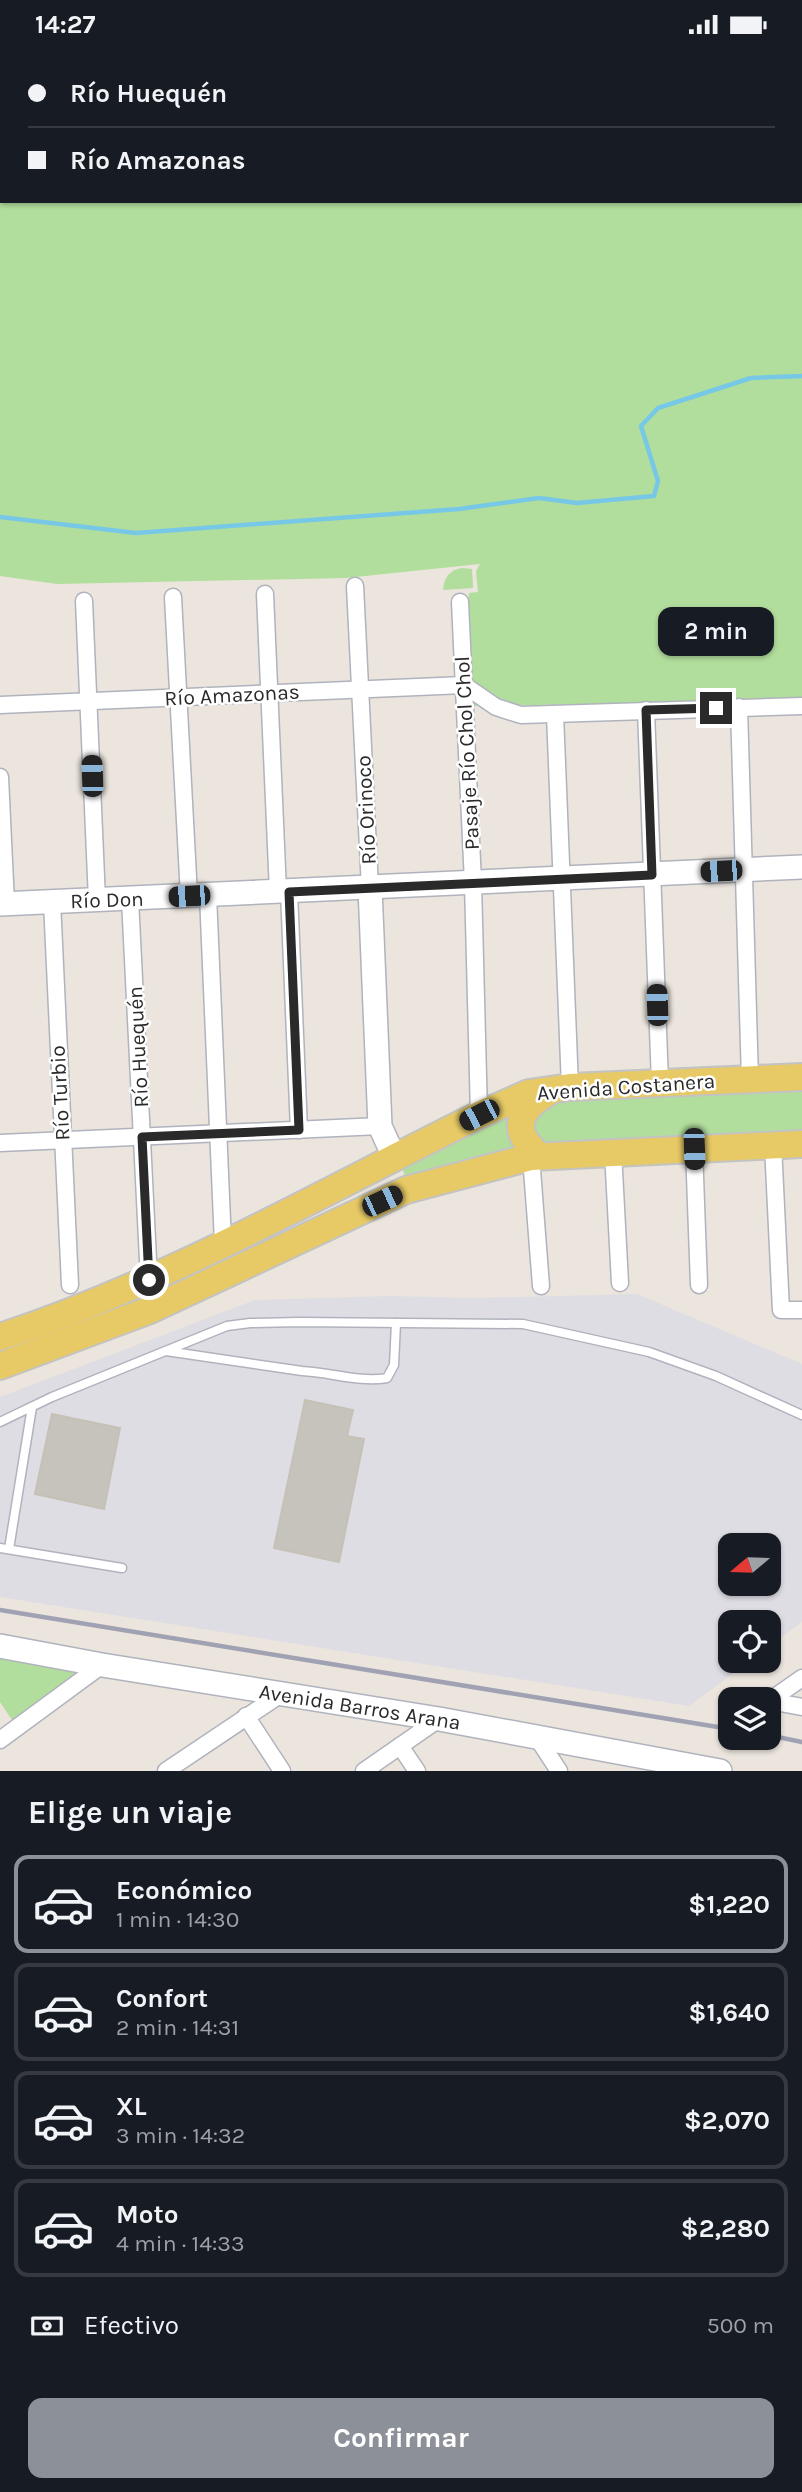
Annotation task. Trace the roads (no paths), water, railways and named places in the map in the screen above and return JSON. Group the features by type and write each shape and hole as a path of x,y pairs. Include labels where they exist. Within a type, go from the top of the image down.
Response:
{"main road":[{"name":"Avenida Costanera","path":"0,1337 65,1315 149,1280 479,1115 529,1093 560,1088 802,1077"},
{"path":"536,1157 520,1131 521,1120 534,1101 560,1088"},
{"path":"0,1366 150,1310 405,1190 536,1157 802,1144"}],"street":[{"name":"Río Orinoco","path":"355,586 380,1126 394,1157"},
{"path":"265,594 269,694 299,1130"},
{"path":"173,597 178,698 199,896 219,1134 223,1244"},
{"path":"85,601 97,900"},
{"name":"Pasaje Río Chol Chol","path":"460,602 473,883 479,1115"},
{"name":"Río Amazonas","path":"0,705 464,685"},
{"path":"464,685 496,707 521,715 802,706"},
{"path":"739,707 750,1080"},
{"path":"646,710 660,1083"},
{"path":"555,713 562,879 560,1088"},
{"path":"0,777 3,904"},
{"name":"Río Don","path":"3,904 802,867"},
{"name":"Río Huequén","path":"130,899 149,1280"},
{"name":"Río Turbio","path":"51,902 70,1285"},
{"path":"0,1143 380,1126"},
{"path":"774,1145 781,1310 802,1310"},
{"path":"694,1149 699,1285"},
{"path":"613,1152 620,1283"},
{"path":"536,1157 541,1286"},
{"name":"Avenida Barros Arana","path":"0,1646 439,1719 720,1771"},
{"path":"0,1740 102,1665"},
{"path":"781,1693 802,1678"},
{"path":"166,1771 281,1694"},
{"path":"781,1703 802,1707"},
{"path":"246,1716 282,1771"},
{"path":"365,1771 439,1719"},
{"path":"538,1739 559,1771"},
{"path":"400,1746 417,1771"}],"lane":[{"path":"0,1422 227,1326 250,1323 523,1324 649,1352 716,1376 802,1415"},
{"path":"166,1351 302,1371 323,1371 375,1381 387,1378 394,1365 396,1323"},
{"path":"32,1407 5,1549 122,1568"}],"waterway":[{"path":"0,517 136,533 459,509 539,498 577,503 654,496 658,481 641,426 658,408 751,378 802,376"}],"railway":[{"path":"0,1610 718,1727"},
{"path":"781,1738 802,1742"}]}
